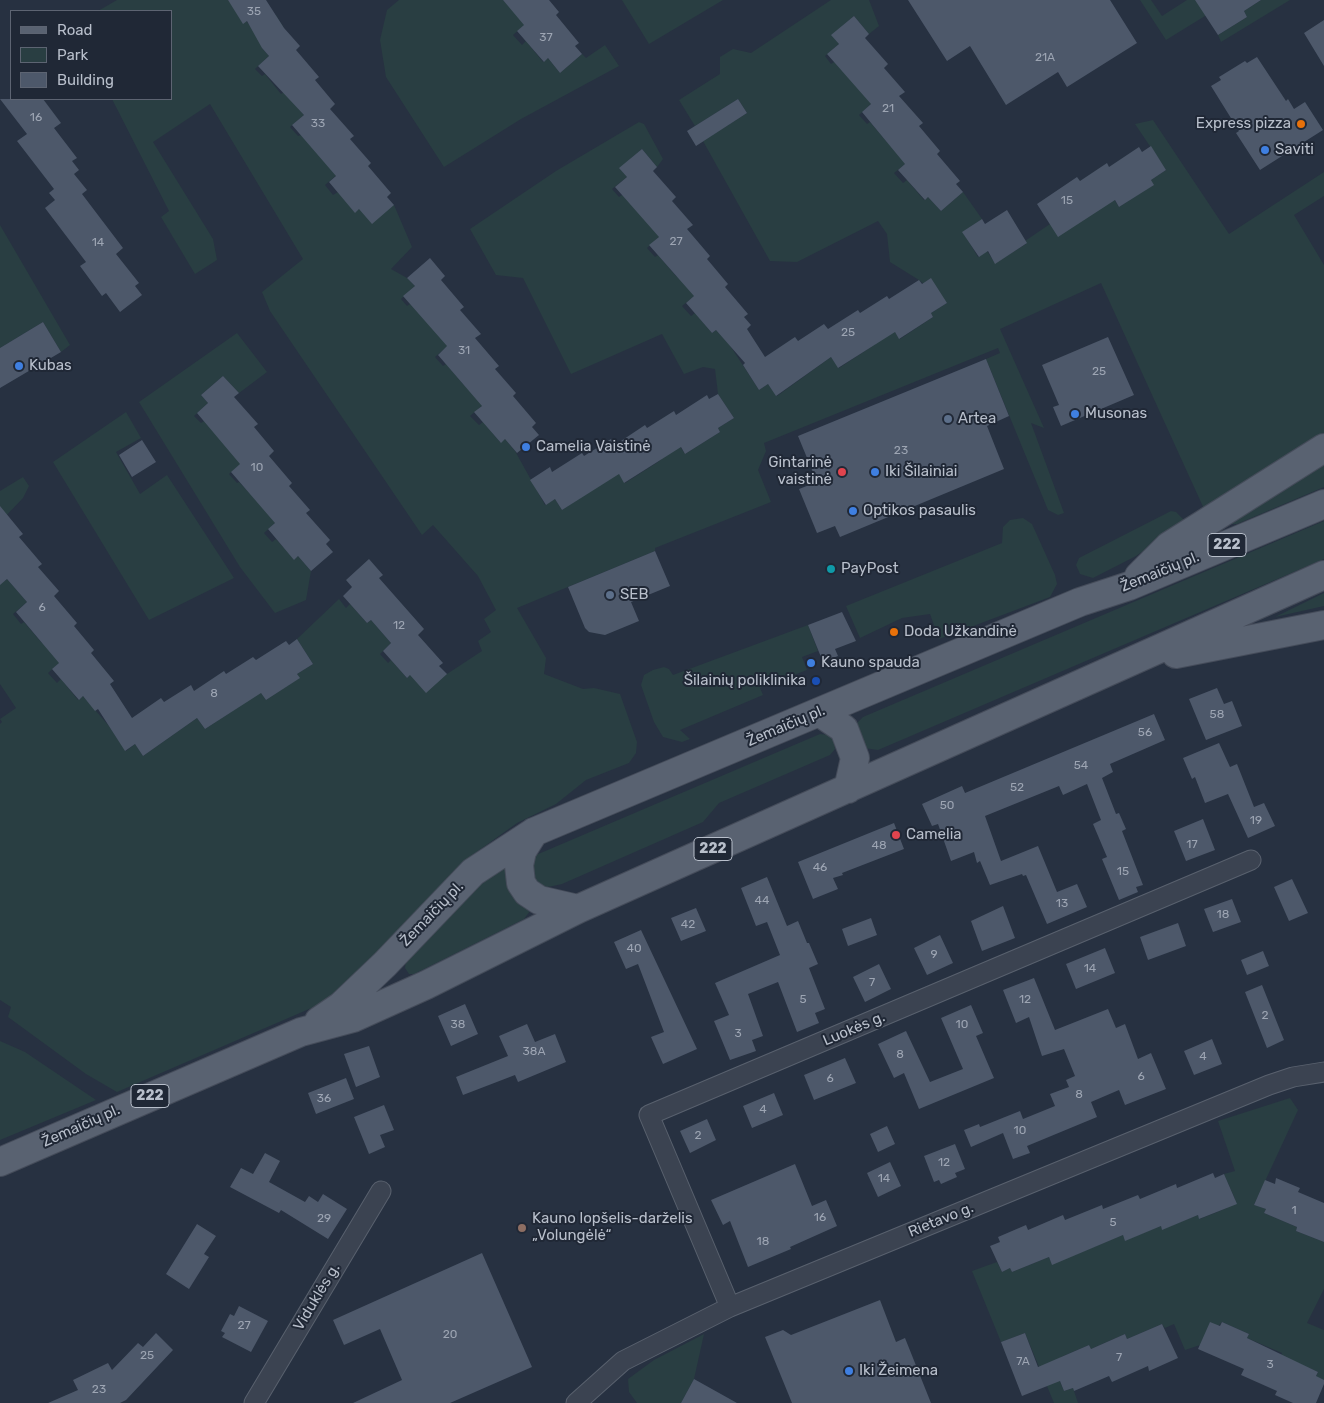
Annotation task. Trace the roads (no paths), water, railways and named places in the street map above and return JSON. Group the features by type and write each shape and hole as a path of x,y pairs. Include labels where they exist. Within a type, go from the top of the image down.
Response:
{"main road":[{"path":"1129,586 1169,546 1324,448"},
{"name":"Žemaičių pl.","path":"301,1032 341,1006 473,872 534,832 1080,602 1129,586 1324,504"},
{"name":"Žemaičių pl.","path":"0,1162 301,1032 361,1014 578,909 1324,575"},
{"path":"1135,661 1324,625"},
{"path":"819,712 844,729 855,758 848,789"},
{"path":"534,832 522,851 519,865 521,883 527,892 539,900 578,909"}],"street":[{"name":"Luokės g.","path":"730,1307 649,1115 1251,860"},
{"name":"Rietavo g.","path":"576,1403 623,1362 730,1307 1269,1086 1293,1077 1324,1072"},
{"name":"Viduklės g.","path":"254,1403 381,1191"}],"place":[{"name":"Express pizza","path":"1301,124"},
{"name":"Saviti","path":"1265,150"},
{"name":"Kubas","path":"19,366"},
{"name":"Musonas","path":"1075,414"},
{"name":"Artea","path":"948,419"},
{"name":"Camelia Vaistinė","path":"526,447"},
{"name":"Gintarinė vaistinė","path":"842,472"},
{"name":"Iki Šilainiai","path":"875,472"},
{"name":"Optikos pasaulis","path":"853,511"},
{"name":"PayPost","path":"831,569"},
{"name":"SEB","path":"610,595"},
{"name":"Doda Užkandinė","path":"894,632"},
{"name":"Kauno spauda","path":"811,663"},
{"name":"Šilainių poliklinika","path":"816,681"},
{"name":"Camelia","path":"896,835"},
{"name":"Kauno lopšelis-darželis „Volungėlė“","path":"522,1228"},
{"name":"Iki Žeimena","path":"849,1371"}]}
